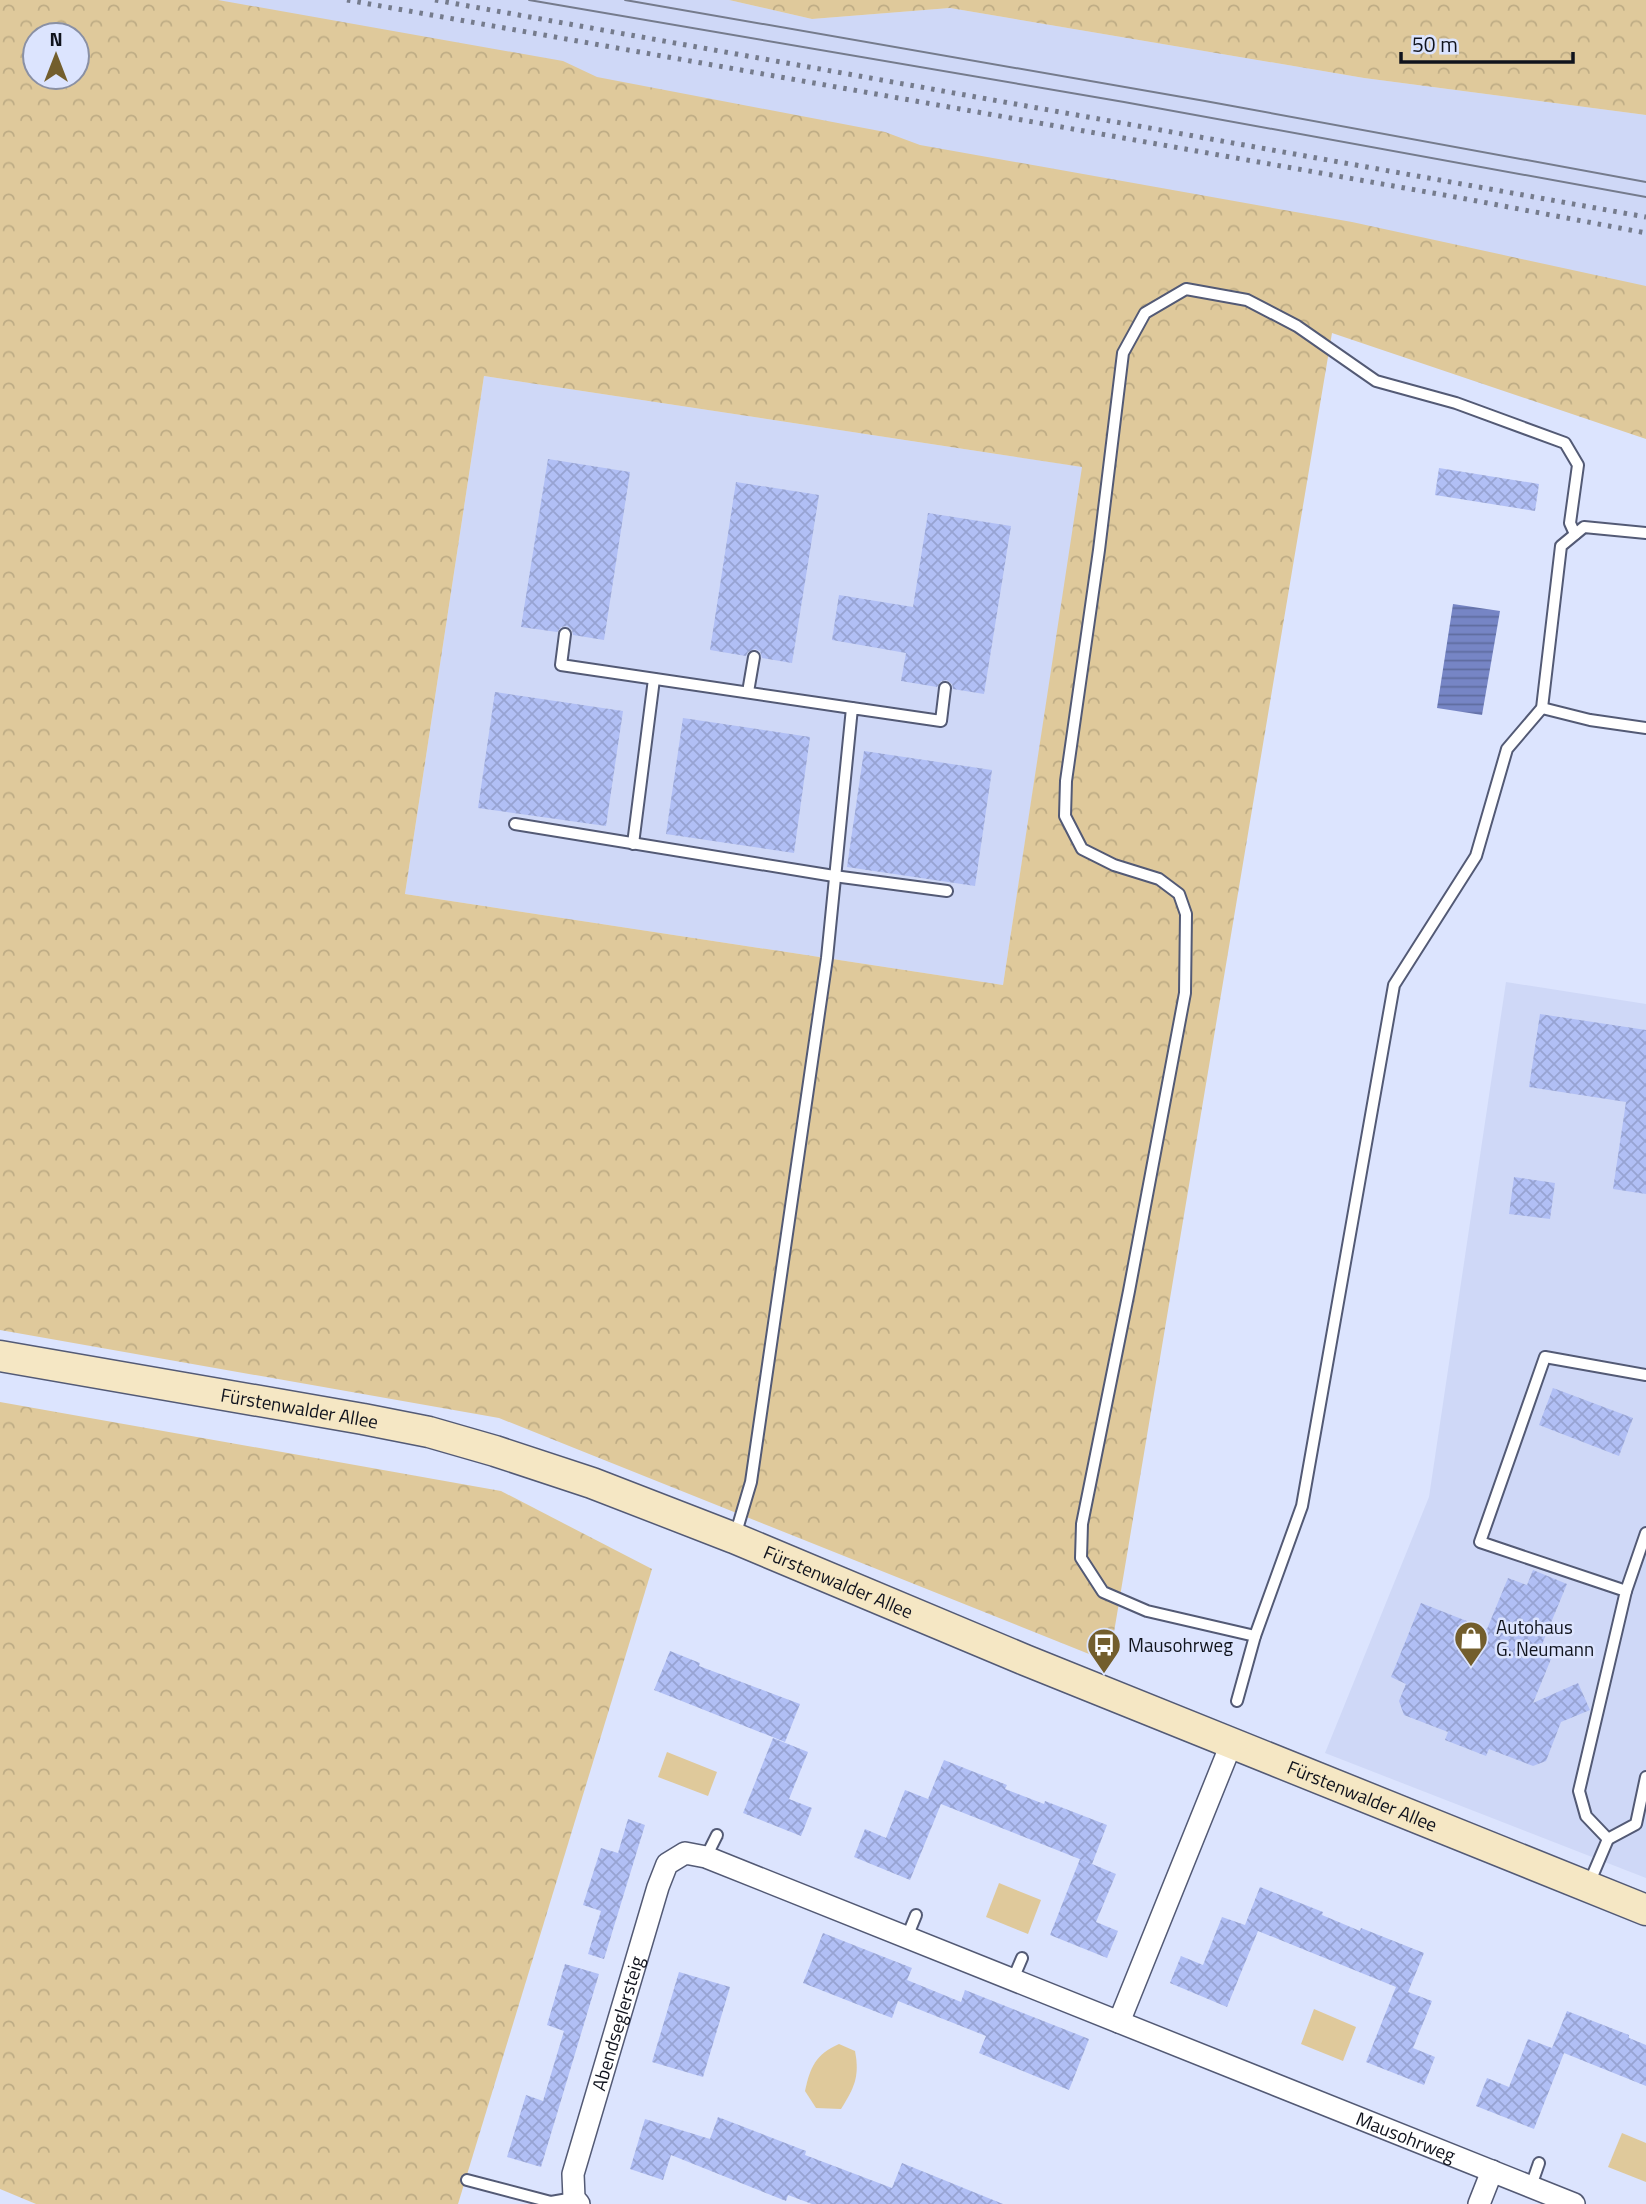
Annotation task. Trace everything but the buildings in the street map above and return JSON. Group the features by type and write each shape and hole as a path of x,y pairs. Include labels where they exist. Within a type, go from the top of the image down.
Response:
{"main road":[{"name":"Fürstenwalder Allee","path":"0,1356 429,1432 593,1483 1646,1910"}],"street":[{"path":"1119,2022 1232,1742"},
{"name":"Mausohrweg","path":"696,1855 1574,2204"},
{"name":"Abendseglersteig","path":"576,2201 573,2174 658,1886 667,1864 696,1855"},
{"path":"1479,2204 1492,2171"}],"lane":[{"path":"1255,1636 1147,1611 1103,1592 1081,1558 1082,1524 1185,993 1186,914 1179,894 1159,879 1114,865 1082,849 1065,816 1066,781 1099,550 1123,353 1145,313 1186,289 1247,300 1297,326 1376,380 1456,403 1565,443 1578,465 1570,523 1575,534"},
{"path":"1237,1701 1255,1636 1302,1506 1394,985 1476,856 1507,749 1542,708 1561,546 1584,527 1646,533"},
{"path":"565,634 561,665 941,721 945,688"},
{"path":"748,692 754,657"},
{"path":"633,844 654,679"},
{"path":"734,1538 751,1482 827,958 852,708"},
{"path":"1542,708 1590,720 1646,728"},
{"path":"514,824 834,876 947,891"},
{"path":"1626,1591 1480,1542 1545,1357 1646,1375"},
{"path":"1608,1839 1586,1815 1579,1791 1626,1591 1646,1533"},
{"path":"1588,1886 1608,1839 1636,1824 1646,1777"},
{"path":"696,1855 717,1835"},
{"path":"907,1937 916,1915"},
{"path":"1013,1979 1022,1958"},
{"path":"1531,2186 1539,2163"},
{"path":"467,2180 551,2202 576,2201"}],"shaded area":[{"path":"127,0 729,0 812,19 950,8 1364,78 1646,115 1646,307"},
{"path":"484,376 1083,467 1003,985 405,894"},
{"path":"1506,982 1646,1004 1646,1878 1325,1753 1429,1497"}],"green space":[{"path":"0,0 218,0 563,61 597,77 885,132 920,145 1352,222 1646,286 1646,439 1332,333 1109,1662 499,1418 0,1330","holes":["484,376 1082,467 1003,985 405,894"]},
{"path":"729,0 1646,0 1646,115 1364,78 950,8 812,19"},
{"path":"0,1402 501,1491 652,1569 458,2204 36,2204 0,2189"},
{"path":"667,1752 717,1772 708,1796 658,1777"},
{"path":"999,1883 1041,1900 1028,1934 986,1917"},
{"path":"1314,2009 1356,2027 1343,2061 1301,2044"},
{"path":"839,2044 855,2051 857,2068 852,2088 841,2109 816,2108 805,2091 809,2075 819,2057"},
{"path":"1622,2133 1646,2143 1646,2182 1608,2167"}],"water":[{"path":"1453,604 1500,611 1482,715 1437,708"}],"tram line":[{"path":"529,0 1124,102 1646,197"},
{"path":"625,0 1205,101 1646,182"}],"railway":[{"path":"347,0 1646,233"},
{"path":"435,0 1646,217"}],"place":[{"name":"Autohaus G. Neumann","path":"1471,1668"},
{"name":"Mausohrweg","path":"1104,1675"}]}
